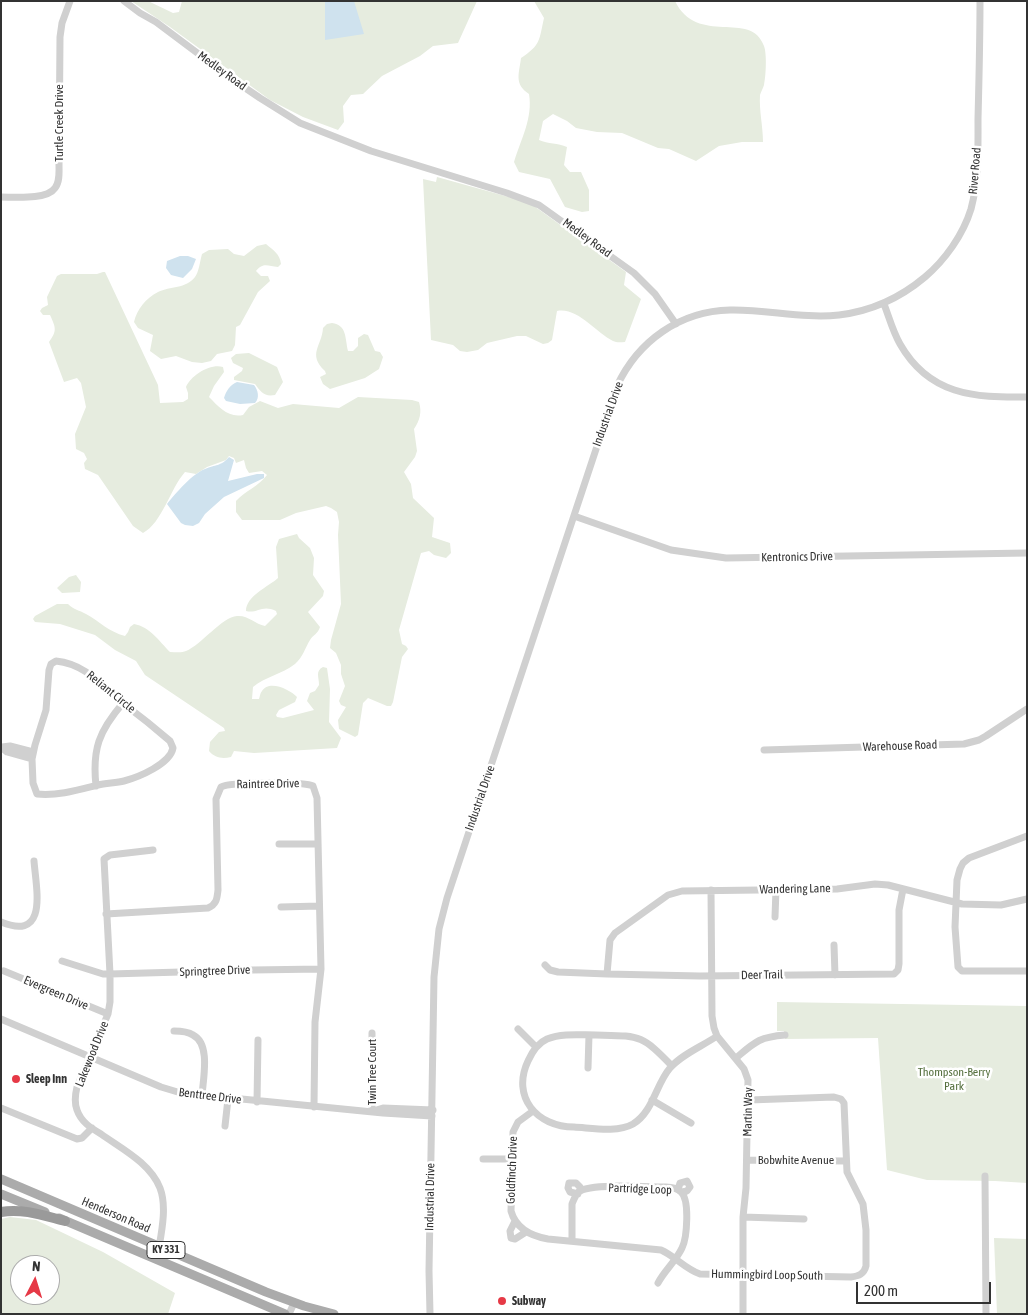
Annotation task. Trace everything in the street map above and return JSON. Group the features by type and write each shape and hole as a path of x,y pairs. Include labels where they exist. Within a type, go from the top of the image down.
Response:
{"highway":[{"path":"1,1212 14,1210 65,1221"}],"main road":[{"name":"Henderson Road","path":"1,1179 294,1303 334,1314"},
{"name":"Henderson Road","path":"1,1194 285,1314"}],"street":[{"name":"Turtle Creek Drive","path":"1,198 42,196 52,192 58,183 60,37 62,24 70,1"},
{"name":"Medley Road","path":"124,1 260,98 300,123 371,151 507,193 539,205 634,273 655,294 676,324"},
{"name":"River Road","path":"884,304 917,284 938,264 955,242 970,212 977,176 980,1"},
{"path":"676,324 696,315 720,310 732,309 822,316 854,312 884,304 900,343 910,358 926,375 955,391 973,396 1027,397"},
{"name":"Industrial Drive","path":"430,1314 429,1271 434,977 442,914 611,402 623,373 633,358 658,334 676,324"},
{"name":"Kentronics Drive","path":"574,516 663,548 726,558 1027,553"},
{"name":"Reliant Circle","path":"53,662 63,662 83,669 170,741 173,748 161,764 144,774 123,781 75,791 37,794 33,783 33,756 46,710 49,670 53,662"},
{"path":"96,786 94,764 98,744 107,723 123,703"},
{"name":"Warehouse Road","path":"764,750 964,744 986,736 1027,708"},
{"path":"2,747 10,746 33,756"},
{"name":"Raintree Drive","path":"106,914 208,908 215,904 218,890 216,799 218,790 224,786 294,783 313,786 316,794 321,969 315,1022 314,1107"},
{"path":"1027,836 969,858 963,863 957,880 955,927 958,967 963,972 1027,971"},
{"path":"279,844 318,844"},
{"name":"Lakewood Drive","path":"153,850 117,854 104,859 110,1002 108,1014 77,1087 75,1098 79,1116 92,1128 141,1163 155,1178 161,1189 163,1201 157,1260"},
{"path":"1,922 18,927 28,924 35,916 38,906 34,861"},
{"name":"Wandering Lane","path":"607,974 610,940 619,929 668,895 682,891 845,888 874,884 888,885 956,903 1001,904 1027,899"},
{"path":"775,917 776,889"},
{"name":"Deer Trail","path":"545,965 550,970 558,972 607,974 712,976 892,974 897,972 899,964 899,910 903,889"},
{"name":"Martin Way","path":"711,890 712,1016 717,1036 747,1074 749,1100 743,1217 743,1314"},
{"path":"282,906 319,906"},
{"path":"834,946 835,975"},
{"name":"Springtree Drive","path":"62,962 110,974 321,969"},
{"name":"Evergreen Drive","path":"4,971 108,1014"},
{"name":"Benttree Drive","path":"1,1019 161,1088 181,1093 314,1107 372,1111 383,1108 432,1113"},
{"path":"518,1029 536,1047"},
{"path":"174,1031 191,1034 202,1042 204,1057 202,1096"},
{"name":"Twin Tree Court","path":"372,1033 372,1111"},
{"path":"672,1066 642,1039 629,1036 589,1035 554,1037 543,1041 536,1047 526,1064 522,1082 524,1096 533,1110 546,1121 565,1127 622,1128 638,1121 646,1112 664,1076 672,1066 717,1036"},
{"path":"588,1068 589,1035"},
{"path":"736,1058 760,1039 769,1036 785,1035"},
{"path":"257,1102 258,1040"},
{"path":"749,1100 838,1098 844,1103 845,1161"},
{"path":"225,1126 228,1099"},
{"path":"652,1100 691,1123"},
{"path":"1,1108 77,1139 82,1138 92,1128"},
{"name":"Goldfinch Drive","path":"526,1232 515,1221 511,1206 512,1138 518,1122 533,1110"},
{"path":"483,1160 511,1159"},
{"name":"Bobwhite Avenue","path":"747,1160 845,1161"},
{"name":"Hummingbird Loop South","path":"515,1221 510,1231 511,1238 517,1238 526,1232 537,1237 572,1242 655,1249 666,1252 686,1268 700,1274 851,1277 860,1275 865,1269 865,1210 861,1198 848,1178 845,1161"},
{"path":"985,1176 986,1314"},
{"name":"Partridge Loop","path":"572,1242 572,1204 579,1192 595,1187 666,1187 680,1191 686,1206 686,1235 683,1246 658,1283"},
{"path":"743,1217 804,1220"},
{"path":"289,1314 294,1303"}],"green space":[{"path":"131,1 148,1 173,13 179,12 182,1 477,1 458,43 433,46 420,56 382,76 363,94 351,95 343,106 344,122 338,130 303,117 270,100"},
{"path":"534,1 675,1 685,15 696,22 709,26 748,30 757,35 764,46 766,59 765,81 760,95 763,142 742,142 719,146 696,161 669,149 658,148 622,133 597,132 576,128 553,114 543,121 539,140 567,147 564,165 570,172 581,172 589,190 589,211 582,212 565,207 550,179 519,172 514,162 526,128 530,103 529,94 519,82 521,58 536,45 544,18"},
{"path":"437,177 516,199 534,206 626,272 624,285 641,299 625,342 613,341 579,317 565,311 557,311 552,340 548,343 543,344 526,336 517,336 487,343 478,350 467,352 460,351 453,345 431,340 423,179 436,182"},
{"path":"266,244 278,255 281,264 278,267 263,266 256,271 261,276 268,276 270,281 258,292 240,325 236,327 235,345 232,351 217,354 211,361 202,363 192,362 176,356 161,359 150,351 153,335 138,328 134,322 137,313 146,301 158,292 187,284 191,281 198,272 202,254 209,250 228,249 234,254 244,256 257,246"},
{"path":"105,272 158,385 160,403 183,402 188,399 186,387 192,378 207,368 218,366 223,367 224,372 209,397 224,411 233,415 243,415 249,407 260,401 278,408 293,404 339,408 358,397 419,402 420,416 414,429 417,451 404,472 411,484 413,498 434,518 432,537 450,543 451,553 446,558 434,555 429,551 421,553 399,630 402,644 408,649 402,657 393,702 391,706 387,706 368,698 363,703 358,735 355,737 339,729 338,720 346,707 341,705 339,701 345,686 341,674 341,665 336,653 330,648 341,604 339,522 337,512 326,506 296,513 280,520 242,520 236,512 236,501 267,475 262,471 249,473 244,460 236,463 234,458 229,456 226,460 207,467 196,474 185,472 161,514 150,528 143,533 133,526 98,475 85,469 84,463 87,459 84,453 76,449 75,434 86,407 81,383 77,378 64,382 49,342 55,329 54,323 50,315 43,315 40,311 48,305 47,297 57,276 61,274 97,274"},
{"path":"327,324 337,324 343,329 348,351 353,351 358,346 358,338 364,334 368,335 375,351 380,352 383,357 379,369 365,378 330,389 323,384 320,377 326,374 316,355 323,328"},
{"path":"249,353 277,367 283,382 275,395 263,393 255,384 234,380 234,377 243,368 233,363 231,358 236,354"},
{"path":"297,534 310,548 314,558 313,575 324,591 323,596 308,612 320,627 295,664 253,687 252,699 259,699 265,688 275,686 290,691 297,697 295,702 279,710 276,715 277,717 283,718 314,710 307,701 310,693 315,691 319,685 319,670 323,667 327,668 330,689 329,722 341,738 337,748 254,753 234,751 231,757 216,757 209,751 210,742 219,732 225,731 224,728 145,675 136,661 115,650 95,635 60,624 35,622 33,619 57,604 68,604 109,629 125,636 134,624 145,628 170,652 184,652 192,648 225,621 237,616 245,617 265,626 277,614 276,611 267,608 250,612 246,611 247,606 253,596 278,578 276,547 279,539"},
{"path":"76,575 81,582 80,592 62,593 57,588 69,577"},
{"name":"Thompson-Berry Park","path":"777,1002 1027,1006 1027,1183 927,1180 887,1170 878,1038 785,1039 784,1031 777,1031"},
{"path":"10,1217 36,1220 103,1252 175,1293 168,1314 1,1314 1,1219"},
{"path":"994,1238 1027,1239 1027,1314 997,1314"}],"water":[{"path":"325,1 354,1 364,34 325,40"},
{"path":"180,256 196,259 192,269 183,278 171,275 166,268 167,261"},
{"path":"237,382 254,385 258,394 258,399 255,403 240,404 226,401 224,398 227,391"},
{"path":"229,457 234,460 228,481 257,474 264,474 264,478 224,497 205,514 199,523 193,526 181,523 167,504 184,484 200,471 220,464"}],"place":[{"name":"Sleep Inn","path":"16,1079"},
{"name":"Subway","path":"502,1301"}]}
